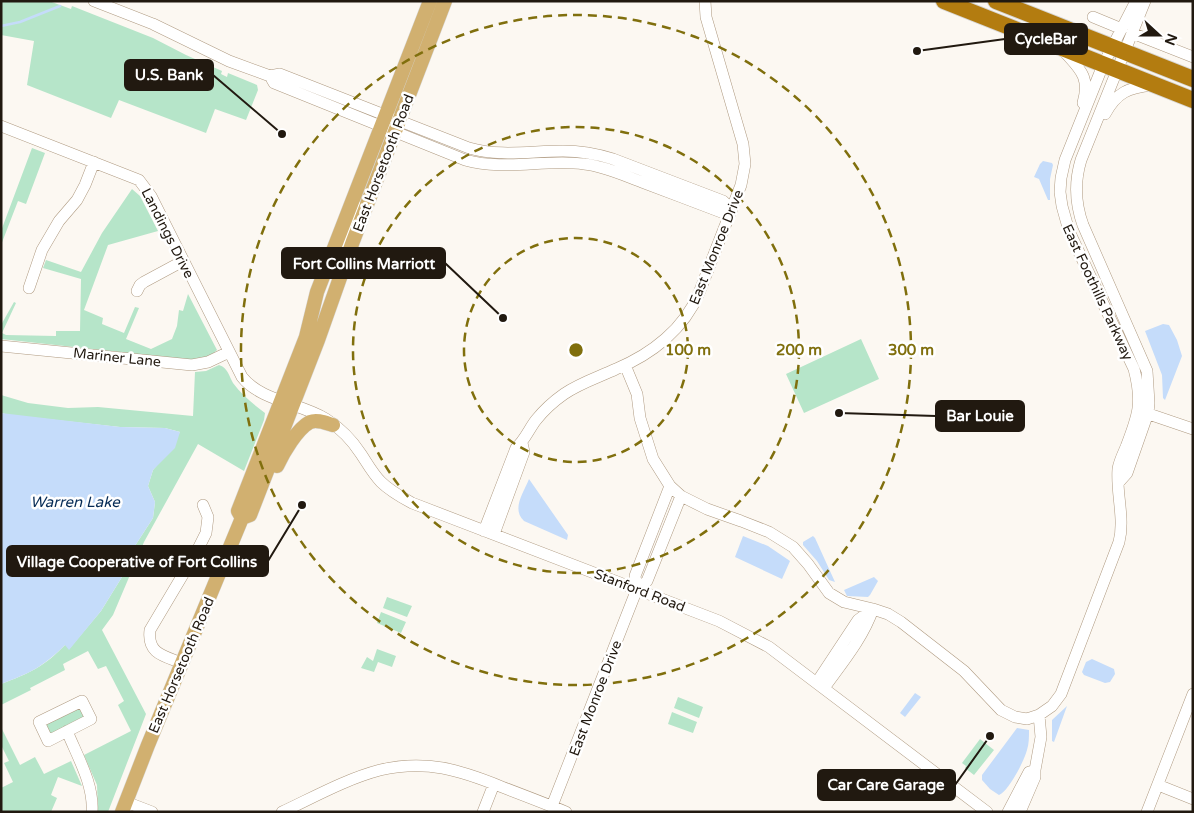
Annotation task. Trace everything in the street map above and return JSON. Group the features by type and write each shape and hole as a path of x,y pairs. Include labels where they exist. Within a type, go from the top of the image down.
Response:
{"highway":[{"path":"944,1 1193,100"},
{"path":"996,1 1193,79"}],"main road":[{"name":"East Horsetooth Road","path":"287,402 318,340 348,254 430,1"},
{"name":"East Horsetooth Road","path":"124,807 182,663 246,516 287,402 317,292 333,251 356,194 446,1"},
{"path":"246,516 258,511 280,459 303,427 310,422 316,421 333,424"}],"street":[{"path":"94,1 153,24 211,53 270,76 280,74 390,123 466,160 483,164 556,162 600,167 721,212 732,210"},
{"name":"East Monroe Drive","path":"489,532 516,448 522,443 536,420 557,399 581,384 626,365 664,342 691,309 699,293 732,210 744,174 744,155 735,114 706,17 705,1"},
{"path":"1127,31 1136,1"},
{"path":"1127,31 1145,1"},
{"path":"1093,17 1193,56"},
{"name":"East Foothills Parkway","path":"1127,31 1110,68 1082,116 1063,167 1060,192 1069,231 1134,369 1143,412"},
{"path":"1062,49 1081,70 1085,81 1082,116"},
{"name":"East Foothills Parkway","path":"1039,715 1052,706 1061,694 1119,542 1122,529 1118,492 1118,468 1143,412 1149,403 1147,371 1083,225 1077,204 1078,170 1094,129 1110,68"},
{"path":"1094,129 1120,94 1135,87 1154,85"},
{"name":"Landings Drive","path":"1,126 139,180 145,186 229,352 247,383 258,392 287,402"},
{"path":"29,288 37,261 46,242 59,221 77,200 94,162"},
{"path":"348,254 346,236 355,212 356,194"},
{"path":"332,298 329,288 339,262 333,251"},
{"path":"137,291 144,282 183,261"},
{"name":"Mariner Lane","path":"1,346 192,365 208,362 229,352"},
{"path":"626,365 637,394 640,418 653,459 670,486 681,496 707,510 747,523 780,538 800,554 829,594 844,602 888,614 901,622 964,671 1001,710 1015,717 1027,719 1039,715 1041,737 1034,770 1035,777 1020,812"},
{"name":"Stanford Road","path":"287,402 313,412 333,424 354,444 380,481 394,493 412,503 719,621 769,647 987,812"},
{"path":"1143,412 1193,429"},
{"name":"East Monroe Drive","path":"637,589 635,576 670,486"},
{"name":"East Monroe Drive","path":"552,806 637,589 647,581 681,496"},
{"path":"182,663 161,655 154,649 149,637 150,630 197,552 206,533 208,517 203,505"},
{"path":"820,685 859,619 873,609"},
{"path":"1147,812 1193,694"},
{"path":"67,731 88,782 91,793 92,812"},
{"path":"282,812 343,783 378,770 423,765 438,766 472,775 566,812"},
{"path":"1008,812 1029,772 1034,770"},
{"path":"483,812 494,784"},
{"path":"1158,785 1193,799"},
{"path":"124,807 152,812"}],"green space":[{"path":"1,1 49,1 71,9 72,6 153,38 222,71 221,74 227,77 228,73 257,85 258,90 246,120 215,109 206,133 119,100 111,118 27,85 34,41 1,35"},
{"path":"32,148 45,153 26,204 18,201 1,245 1,231"},
{"path":"132,189 140,196 158,231 108,245 84,310 103,318 102,324 124,333 135,307 139,308 126,339 151,349 172,339 177,326 179,310 183,311 188,294 217,350 205,358 188,359 1,339 1,325 14,302 16,303 2,333 6,335 56,336 56,331 80,331 81,279 43,268 46,260 81,272 102,233"},
{"path":"861,339 879,379 804,413 786,374"},
{"path":"219,365 226,370 240,391 265,413 264,420 244,471 198,444 144,542 113,615 102,630 146,714 108,812 98,812 97,785 84,755 131,731 118,705 124,701 106,666 98,669 88,651 63,664 65,670 1,705 1,684 36,668 51,658 66,644 69,649 101,611 130,564 131,552 153,518 155,502 148,486 153,470 180,432 165,428 120,427 10,415 1,413 1,395 28,403 68,408 98,407 193,416 195,372 206,371"},
{"path":"387,597 412,606 407,617 383,608"},
{"path":"381,612 406,622 401,633 377,623"},
{"path":"377,649 396,656 392,667 378,662 374,672 361,668 367,657 373,661"},
{"path":"678,697 703,707 699,718 674,708"},
{"path":"79,707 84,718 50,734 45,724"},
{"path":"672,712 697,722 693,733 668,724"},
{"path":"1,727 20,765 35,757 44,774 71,761 82,786 58,777 51,795 57,798 51,812 1,812 1,788 13,782 4,763 9,761 1,745"},
{"path":"980,739 994,750 974,775 962,763"}],"water":[{"path":"1043,161 1053,165 1050,179 1050,200 1048,200 1039,179 1034,177"},
{"path":"1163,324 1169,325 1177,340 1182,356 1165,400 1163,398 1162,375 1145,331"},
{"name":"Warren Lake","path":"1,413 120,427 165,428 180,432 175,448 153,470 148,486 155,502 153,518 131,552 130,564 101,611 69,650 65,645 36,669 1,684"},
{"path":"529,479 568,535 567,540 524,521 520,516 520,500"},
{"path":"743,536 768,546 790,561 782,579 735,557"},
{"path":"813,536 835,582 829,580 817,561 803,545 803,542"},
{"path":"874,577 878,581 868,597 847,596 844,590"},
{"path":"1092,659 1114,669 1115,674 1110,682 1105,683 1084,675 1082,672 1086,662"},
{"path":"915,693 921,697 905,717 900,713"},
{"path":"1067,706 1054,742 1052,741 1052,720"},
{"path":"1017,728 1029,730 1028,748 1016,775 1007,788 999,795 982,780 982,775"}],"waterway":[{"path":"1,26 20,22 60,6"}],"place":[{"name":"CycleBar","path":"917,51"},
{"name":"U.S. Bank","path":"282,134"},
{"name":"Fort Collins Marriott","path":"503,318"},
{"name":"Bar Louie","path":"839,413"},
{"name":"Village Cooperative of Fort Collins","path":"302,505"},
{"name":"Car Care Garage","path":"990,736"}]}
